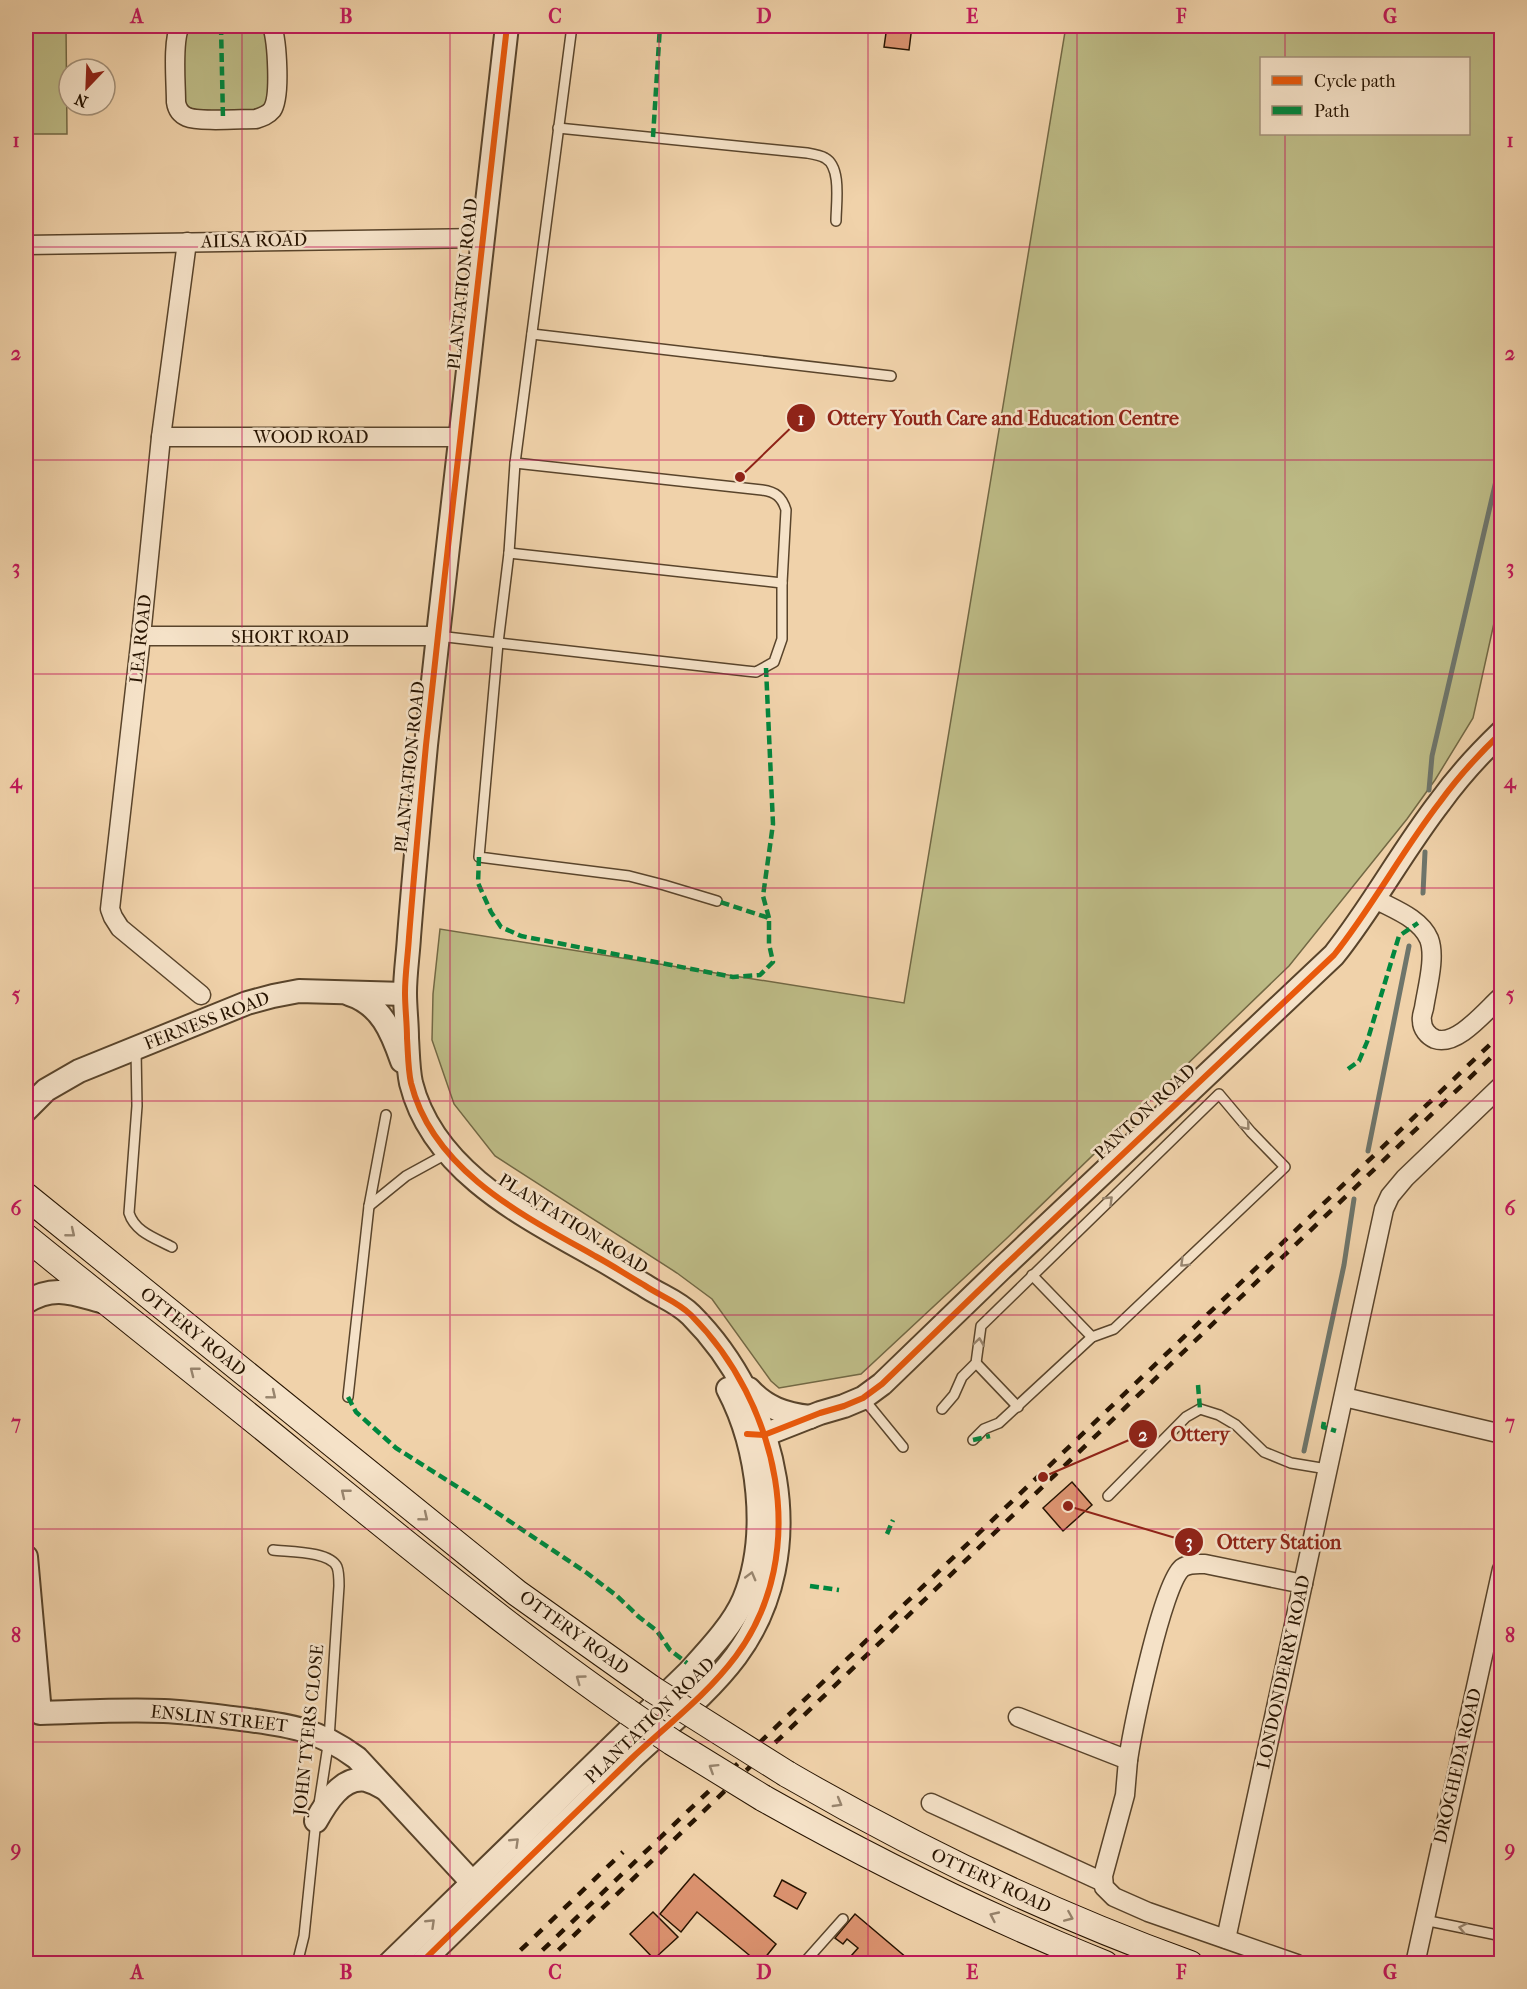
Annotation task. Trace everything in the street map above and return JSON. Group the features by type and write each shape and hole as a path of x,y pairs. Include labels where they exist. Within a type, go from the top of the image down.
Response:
{"main road":[{"name":"OTTERY ROAD","path":"26,1196 517,1593 652,1689 787,1774 859,1815 974,1874 1093,1927 1190,1964"},
{"name":"OTTERY ROAD","path":"26,1237 472,1597 577,1677 672,1742 763,1798 893,1869 1105,1964"}],"street":[{"path":"180,26 177,31 176,45 177,109 182,114 196,119 256,119 272,110 277,96 277,41 273,26"},
{"name":"PLANTATION ROAD","path":"507,26 418,826 405,994 410,1078 425,1118 448,1153 494,1195 648,1288 678,1303 693,1317 712,1338 740,1379 758,1416 755,1434"},
{"name":"AILSA ROAD","path":"26,245 483,238"},
{"name":"LEA ROAD","path":"187,242 161,437 111,909 120,928 201,995"},
{"name":"WOOD ROAD","path":"161,437 461,437"},
{"name":"SHORT ROAD","path":"141,636 438,636"},
{"name":"PANTON ROAD","path":"755,1434 863,1398 882,1384 1093,1181 1322,967 1347,938 1438,804 1460,776 1502,732"},
{"path":"1374,899 1418,923 1429,938 1432,953 1422,1022 1426,1033 1444,1040 1460,1034 1502,996"},
{"name":"FERNESS ROAD","path":"26,1110 46,1090 62,1080 247,1003 299,991 405,994"},
{"path":"342,992 363,999 385,1020 410,1078"},
{"name":"LONDONDERRY ROAD","path":"1226,1939 1384,1209 1390,1196 1405,1178 1502,1085"},
{"name":"PLANTATION ROAD","path":"389,1964 480,1891 712,1684 737,1655 750,1634 768,1592 778,1544 777,1478 755,1434 702,1344 648,1288"},
{"path":"26,1302 39,1294 58,1291 107,1303"},
{"path":"740,1379 754,1395 775,1409 810,1417"},
{"path":"1344,1397 1502,1434"},
{"path":"26,1557 33,1713"},
{"path":"1297,1964 1148,1912 1114,1897 1107,1892 1103,1876 1125,1795 1137,1707 1171,1589 1180,1570 1191,1564 1205,1564 1303,1584"},
{"name":"DROGHEDA ROAD","path":"1415,1964 1502,1569"},
{"name":"ENSLIN STREET","path":"33,1713 165,1711 282,1724 329,1739 357,1758 480,1891"},
{"path":"1018,1717 1128,1760"},
{"path":"316,1821 332,1797 350,1782 364,1780 386,1789"},
{"path":"932,1803 1103,1882"},
{"name":"PLANTATION ROAD","path":"420,1964 480,1891"}],"lane":[{"path":"572,26 516,463 479,857 628,876 717,901"},
{"path":"558,128 807,153 823,157 833,165 836,173 836,221"},
{"path":"532,334 891,376"},
{"path":"438,636 756,672 774,662 780,649 786,510 783,500 771,491 516,463"},
{"path":"509,553 782,583"},
{"path":"136,1048 136,1106 129,1213 140,1230 172,1247"},
{"path":"942,1409 954,1395 962,1377 976,1363 981,1326 1219,1094 1285,1167 1114,1329 1092,1337 1018,1407 999,1423 984,1428 973,1440"},
{"path":"348,1397 369,1206 386,1115"},
{"path":"369,1206 406,1176 448,1153"},
{"path":"1032,1275 1092,1337"},
{"path":"976,1363 1018,1407"},
{"path":"863,1398 903,1446"},
{"path":"1108,1496 1186,1417 1200,1409 1219,1415 1236,1425 1264,1452 1291,1464 1327,1469"},
{"name":"JOHN TYERS CLOSE","path":"273,1550 320,1555 332,1560 338,1568 339,1586 329,1739 316,1821 304,1936 297,1964"},
{"path":"803,1964 843,1919"},
{"path":"1424,1920 1502,1936"}],"shaded area":[{"path":"26,26 66,26 66,57 57,57 57,117 67,117 67,134 26,134"},
{"path":"191,26 262,26 268,32 271,95 263,107 253,110 198,111 188,107 185,102 181,61 183,41"},
{"path":"1066,26 1501,26 1502,587 1473,718 1435,780 1407,819 1289,966 1006,1239 861,1374 779,1388 771,1381 712,1299 677,1273 495,1156 454,1104 432,1040 433,994 440,929 904,1003"}],"building":[{"path":"887,26 912,26 909,50 884,47"},
{"path":"1072,1482 1092,1505 1063,1531 1043,1508"},
{"path":"694,1874 776,1944 760,1964 697,1912 681,1932 660,1914"},
{"path":"782,1880 806,1893 797,1909 774,1896"},
{"path":"653,1912 678,1937 654,1959 630,1934"},
{"path":"855,1914 914,1964 844,1964 858,1948 847,1939 843,1944 835,1938"}],"waterway":[{"path":"1429,790 1432,756 1502,455"},
{"path":"1423,893 1425,852"},
{"path":"1368,1151 1409,946"},
{"path":"1304,1451 1344,1265 1354,1199"}],"railway":[{"path":"528,1964 1502,1033"},
{"path":"544,1964 1502,1047"},
{"path":"506,1964 623,1852"}],"marked path":[{"path":"221,26 223,119"},
{"path":"653,137 660,26"},
{"path":"766,668 773,824 763,896 769,918"},
{"path":"479,857 478,883 491,912 501,927 521,936 733,977 760,975 773,962 769,944 769,918 717,901"},
{"path":"1348,1069 1359,1061 1367,1042 1399,936 1418,923"},
{"path":"1198,1385 1200,1409"},
{"path":"348,1397 356,1412 396,1448 587,1573 657,1631 670,1650 687,1663"},
{"path":"1324,1422 1323,1427 1336,1431"},
{"path":"973,1440 990,1436"},
{"path":"887,1534 893,1520"},
{"path":"810,1586 839,1590"}],"cycle path":[{"path":"420,1964 725,1670 760,1615 774,1571 779,1525 775,1479 764,1434 746,1390 721,1350 691,1315 680,1306 539,1224 485,1188 460,1166 439,1142 422,1114 410,1078 405,986 426,745 507,26"},
{"path":"747,1434 764,1435 844,1406 863,1398 882,1384 1334,955 1447,793 1502,732"}],"place":[{"name":"Ottery Youth Care and Education Centre","path":"740,477"},
{"name":"Ottery","path":"1043,1477"},
{"name":"Ottery Station","path":"1068,1506"}]}
